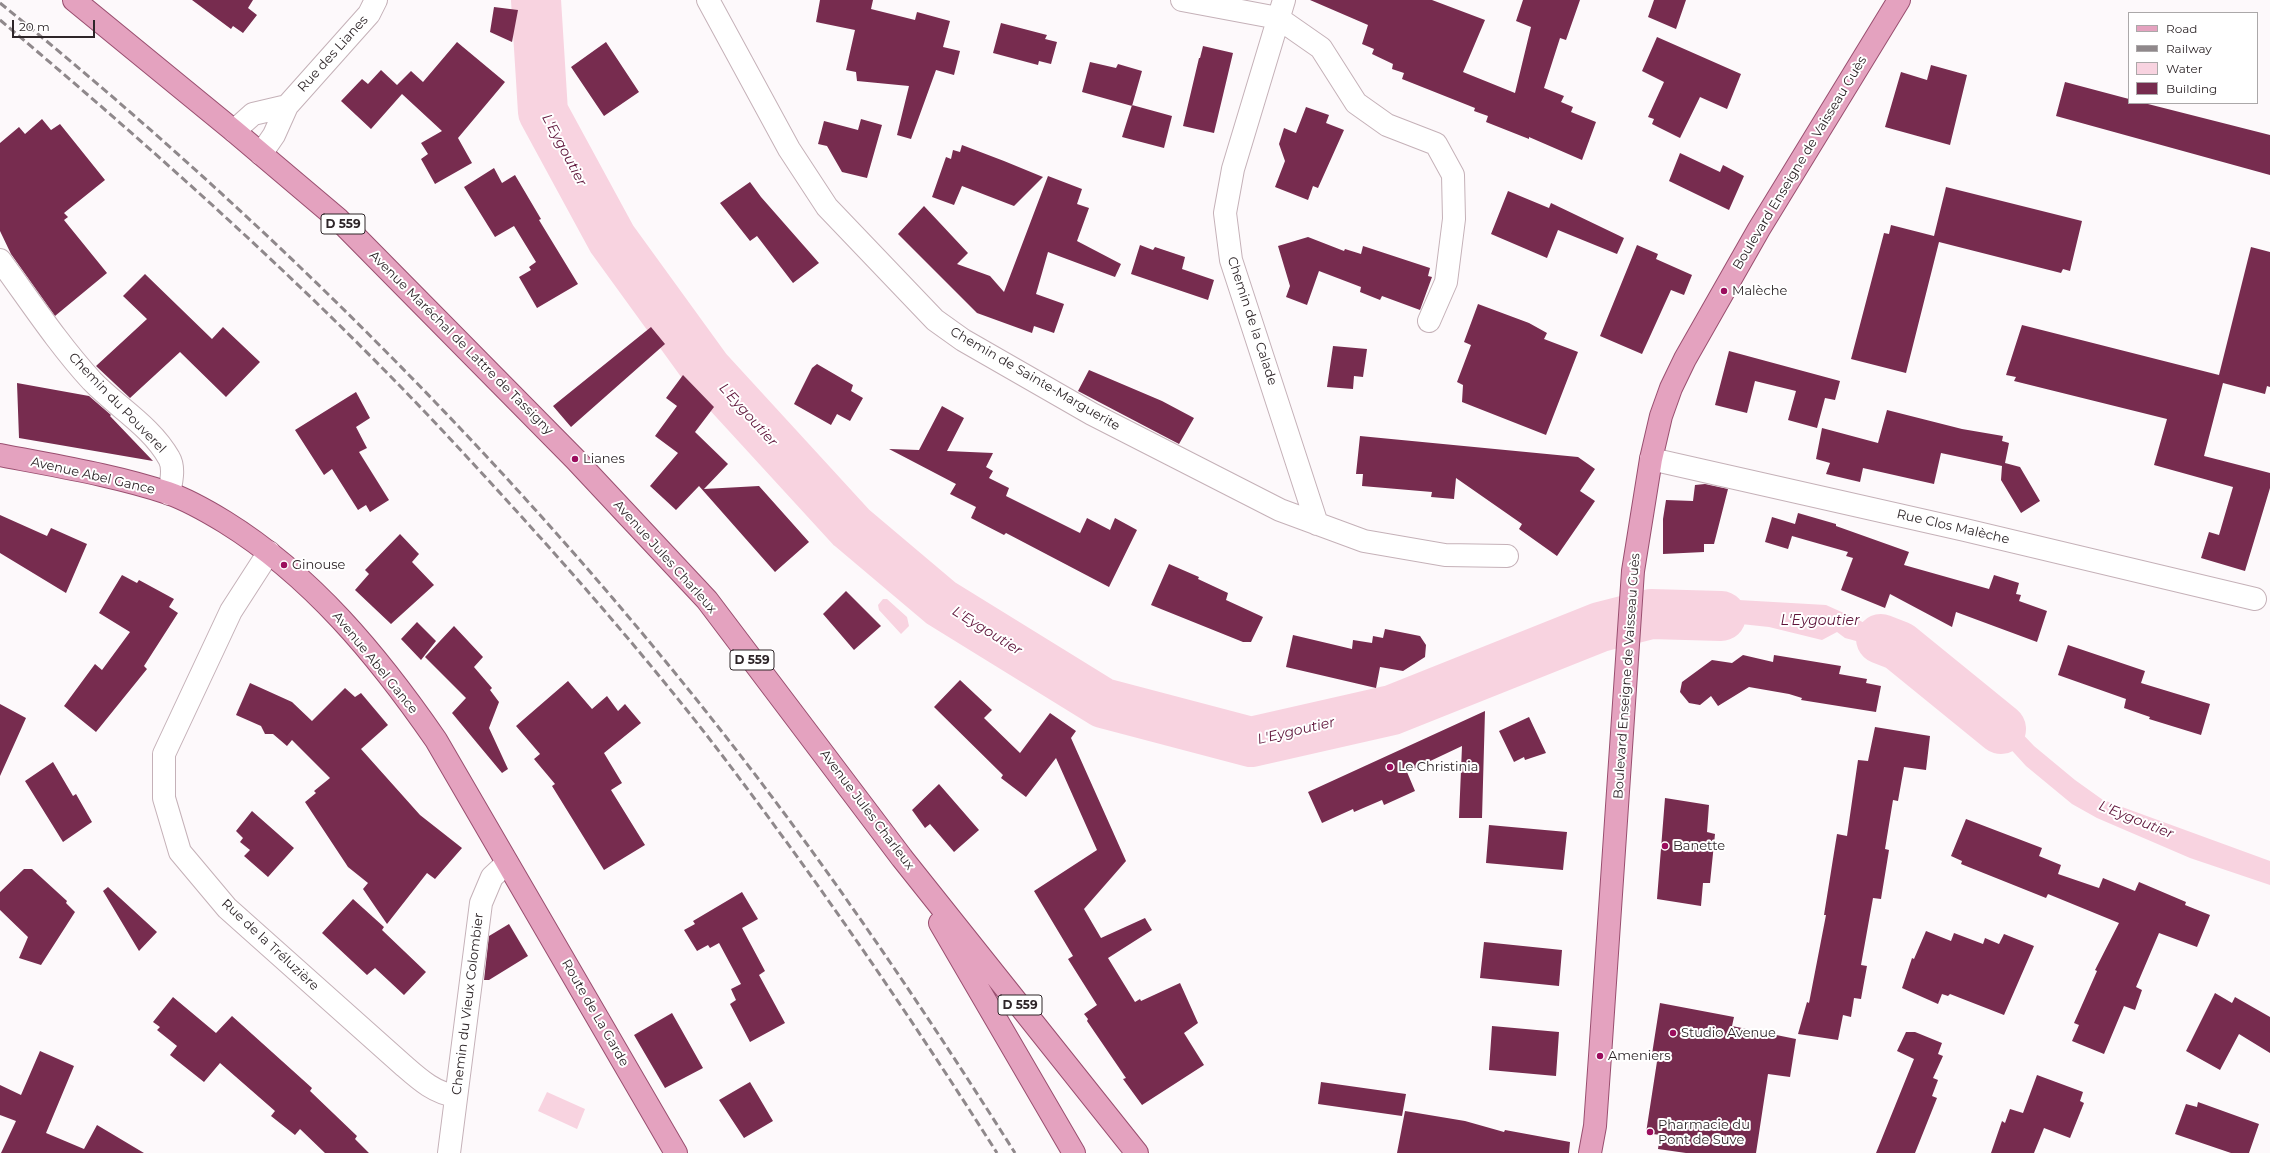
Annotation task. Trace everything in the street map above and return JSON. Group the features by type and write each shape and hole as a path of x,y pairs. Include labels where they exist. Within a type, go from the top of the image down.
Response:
{"main road":[{"name":"Avenue Maréchal de Lattre de Tassigny","path":"74,0 262,154 338,219 589,473"},
{"name":"Boulevard Enseigne de Vaisseau Guès","path":"1590,1153 1595,1126 1628,652 1630,599 1651,459 1661,416 1671,388 1685,359 1759,229 1899,0"},
{"name":"Avenue Abel Gance","path":"0,455 78,470 139,484 169,494 203,509 269,552 351,629 410,702 456,771 510,868"},
{"name":"Avenue Jules Charleux","path":"589,473 707,600 902,858 1138,1153"},
{"name":"D 559","path":"902,858 1074,1153"},
{"name":"Route de La Garde","path":"510,868 676,1153"}],"street":[{"name":"Rue des Lianes","path":"262,154 274,135 287,106 369,14 376,0"},
{"name":"Chemin de Sainte-Marguerite","path":"708,0 789,149 827,207 935,320 963,340 1092,414 1280,510 1371,543 1445,555 1507,556"},
{"path":"1182,0 1281,9 1321,48 1356,103 1387,125 1436,144 1453,175 1454,219 1446,282 1429,321"},
{"name":"Chemin de la Calade","path":"1281,9 1233,169 1225,213 1230,260 1317,524"},
{"path":"234,131 253,114 287,106"},
{"name":"Chemin du Pouverel","path":"0,260 58,340 93,381 138,421 170,459 172,476 169,494"},
{"name":"Rue Clos Malèche","path":"1651,459 1958,528 2255,599"},
{"name":"Rue de la Tréluzière","path":"269,552 231,611 164,754 164,798 180,852 227,908 397,1060 425,1084 440,1092 456,1096"},
{"name":"Chemin du Vieux Colombier","path":"450,1153 481,903 492,877 510,868"}],"water":[{"name":"L'Eygoutier","path":"1686,597 1826,605 1947,663 1974,683 2034,746 2075,780 2103,800 2270,861 2270,885 2190,858 2097,818 2072,804 2026,766 1985,721 1942,680 1897,652 1845,638 1837,632 1822,640 1769,627 1722,622 1691,622 1649,634 1653,599"},
{"path":"883,599 887,599 907,617 909,626 901,634 879,610 878,605"},
{"path":"547,1092 585,1109 577,1129 538,1111"}],"building":[{"path":"192,0 253,0 248,8 257,15 243,33 233,26 231,29"},
{"path":"820,0 873,0 871,9 915,20 917,12 950,21 943,47 960,51 954,75 936,70 911,139 897,135 909,86 857,81 856,72 846,70 855,30 816,22"},
{"path":"1310,0 1432,0 1485,20 1463,72 1515,93 1531,27 1516,21 1523,0 1580,0 1566,40 1560,38 1544,88 1564,96 1561,102 1573,107 1571,112 1596,122 1582,160 1529,137 1529,139 1486,122 1488,116 1474,111 1475,108 1402,79 1404,73 1392,69 1393,64 1372,54 1374,49 1362,44 1368,25"},
{"path":"1654,0 1686,0 1676,29 1648,17"},
{"path":"494,7 518,10 512,42 490,32"},
{"path":"1001,23 1047,35 1045,39 1057,42 1051,64 1039,61 1038,65 993,53"},
{"path":"1657,37 1741,74 1727,109 1700,97 1680,138 1652,124 1654,119 1648,117 1664,82 1642,71"},
{"path":"457,42 505,82 458,138 472,163 435,184 421,159 428,154 421,143 442,131 402,94 371,129 341,101 362,79 368,84 381,70 397,85 411,71 423,82"},
{"path":"606,42 639,92 604,116 571,67"},
{"path":"1203,46 1233,53 1214,133 1183,126"},
{"path":"1090,62 1116,68 1118,64 1142,71 1132,106 1082,92"},
{"path":"1931,65 1967,75 1950,145 1885,127 1901,72 1927,80"},
{"path":"2065,82 2128,99 2128,104 2148,104 2270,135 2270,175 2056,116"},
{"path":"1132,105 1172,116 1164,148 1122,137"},
{"path":"1306,107 1329,115 1326,123 1344,130 1318,188 1313,186 1308,200 1275,187 1285,161 1279,144 1284,128 1296,133"},
{"path":"42,119 51,130 60,124 105,180 64,213 68,217 64,220 107,273 55,316 11,254 0,231 0,143 19,127 25,134"},
{"path":"861,119 882,125 867,178 842,172 827,146 818,144 824,121 858,130"},
{"path":"962,145 1043,177 1014,206 962,186 954,205 932,197 946,157 951,159 953,150 960,152"},
{"path":"1680,153 1720,172 1723,165 1744,176 1729,210 1669,181"},
{"path":"494,168 502,183 515,175 541,219 539,220 578,284 537,308 519,277 531,270 529,267 536,262 514,226 495,237 464,187"},
{"path":"1048,176 1082,189 1077,204 1089,208 1077,241 1121,264 1115,277 1048,252 1036,294 1064,304 1054,333 1034,326 1032,333 977,313 898,234 924,206 968,253 957,264 990,276 1004,292"},
{"path":"750,182 761,197 819,263 793,283 757,236 750,241 720,203"},
{"path":"1946,187 2082,221 2070,271 2063,269 2061,273 1939,242 1906,373 1851,359 1884,233 1889,234 1891,225 1934,236"},
{"path":"1508,191 1549,208 1551,203 1624,238 1617,254 1558,230 1547,258 1491,234"},
{"path":"1308,237 1344,251 1345,249 1361,254 1363,246 1430,268 1428,276 1432,277 1420,310 1382,296 1380,300 1360,292 1361,287 1319,271 1307,305 1286,297 1290,286 1278,246"},
{"path":"1140,245 1153,250 1155,247 1185,257 1182,269 1214,280 1208,300 1131,274"},
{"path":"1637,245 1658,254 1656,259 1692,275 1684,295 1671,290 1642,354 1600,336"},
{"path":"2251,247 2270,252 2270,387 2267,386 2265,394 2223,383 2204,456 2270,473 2270,488 2245,571 2201,558 2209,532 2219,535 2233,487 2154,465 2167,419 2014,381 2016,377 2006,375 2022,325 2219,375"},
{"path":"145,274 212,339 223,327 260,362 226,397 180,352 130,398 96,366 147,319 123,296"},
{"path":"1478,304 1529,323 1547,333 1544,339 1578,352 1546,435 1462,402 1463,385 1457,382 1471,345 1464,342"},
{"path":"651,327 665,344 571,427 553,406"},
{"path":"1333,346 1367,349 1363,377 1354,376 1353,389 1327,387"},
{"path":"1729,351 1840,381 1835,400 1825,398 1817,428 1788,420 1796,391 1755,381 1747,413 1715,405"},
{"path":"817,364 853,385 851,391 863,398 850,421 837,414 831,425 794,404 812,368"},
{"path":"1089,370 1162,401 1194,418 1179,444 1078,391"},
{"path":"683,375 714,407 695,432 728,464 704,489 759,486 809,542 775,572 699,486 676,510 650,486 678,453 655,436 677,406 666,398"},
{"path":"17,383 89,396 111,415 110,416 153,461 19,438"},
{"path":"356,392 370,418 356,427 367,448 359,452 389,500 370,512 366,505 358,510 332,469 324,475 295,430"},
{"path":"942,406 964,418 947,451 993,453 986,467 993,471 989,478 1009,488 1006,496 1080,533 1087,518 1110,530 1115,518 1137,530 1109,587 1006,533 1004,535 971,518 976,507 950,494 956,484 889,449 919,450"},
{"path":"1887,410 1962,429 2003,436 2002,441 2009,443 2005,463 2020,467 2040,501 2021,513 2001,480 2002,466 1941,453 1934,484 1863,468 1860,482 1826,474 1830,463 1816,459 1822,428 1878,443"},
{"path":"1360,436 1578,457 1595,469 1580,491 1595,501 1557,556 1519,529 1522,524 1456,478 1454,499 1431,497 1432,492 1362,486 1363,474 1356,474"},
{"path":"1705,484 1728,489 1714,544 1704,544 1704,552 1663,554 1663,519 1666,500 1693,501 1695,485"},
{"path":"1798,513 1836,524 1836,526 1909,552 1904,565 1989,589 1994,575 2019,583 2016,594 2021,595 2019,601 2047,611 2037,642 1956,612 1952,627 1890,594 1885,608 1841,590 1853,558 1846,556 1848,552 1792,536 1788,549 1765,542 1772,517 1795,524"},
{"path":"0,515 47,536 51,528 87,544 66,593 0,553"},
{"path":"400,534 419,554 412,562 434,585 391,624 355,590 369,574 365,570"},
{"path":"1169,564 1199,577 1198,579 1228,593 1226,600 1263,617 1251,642 1243,642 1151,605"},
{"path":"122,575 137,583 139,580 174,599 169,607 178,613 144,666 147,669 96,732 64,706 95,664 102,670 130,632 99,613"},
{"path":"846,591 881,626 854,650 823,614"},
{"path":"417,622 436,641 421,660 401,639"},
{"path":"454,626 483,657 474,667 492,688 490,690 499,702 489,728 508,769 502,773 452,713 466,698 425,657"},
{"path":"1385,629 1420,636 1426,645 1425,657 1403,671 1380,667 1376,688 1286,667 1293,635 1352,649 1353,640 1372,643 1373,636 1383,638"},
{"path":"2068,645 2145,671 2141,683 2210,704 2201,735 2149,719 2150,717 2124,708 2126,699 2058,675"},
{"path":"1743,655 1773,662 1774,655 1841,666 1839,674 1867,679 1866,683 1881,686 1876,712 1801,700 1802,698 1789,694 1749,687 1718,706 1711,696 1700,705 1689,703 1680,692 1682,682 1712,660 1732,663"},
{"path":"960,680 992,710 984,718 1020,753 1050,713 1076,731 1071,738 1126,861 1084,909 1101,938 1145,918 1152,930 1108,958 1135,1002 1140,999 1141,1001 1180,983 1198,1023 1184,1033 1204,1065 1142,1105 1123,1079 1126,1078 1087,1021 1088,1019 1084,1014 1097,1005 1068,959 1073,956 1034,891 1097,850 1056,758 1026,797 1001,778 1003,775 934,707"},
{"path":"568,681 592,709 607,696 618,711 625,704 641,723 604,753 622,783 611,790 645,845 604,870 552,786 555,784 534,759 540,754 516,726"},
{"path":"250,683 292,702 312,721 345,688 355,697 361,693 388,725 361,749 420,815 462,848 435,879 427,873 387,924 363,889 368,883 348,867 305,802 316,793 314,791 330,778 292,740 287,746 273,734 265,734 261,726 236,715"},
{"path":"0,704 26,718 0,776"},
{"name":"Le Christinia","path":"1485,711 1482,818 1459,818 1462,746 1407,772 1415,791 1384,805 1382,800 1354,812 1353,809 1322,823 1308,792"},
{"path":"1529,717 1546,753 1525,760 1524,757 1514,762 1499,731"},
{"path":"1875,727 1930,736 1926,770 1904,767 1898,801 1893,800 1885,849 1889,850 1881,899 1873,898 1861,965 1867,966 1861,999 1854,998 1851,1017 1843,1015 1838,1040 1798,1034 1807,1002 1809,1003 1826,915 1824,915 1837,834 1847,836 1858,760 1868,761"},
{"path":"53,762 73,796 76,794 92,822 63,842 25,781"},
{"path":"939,784 979,830 954,852 930,824 925,828 912,810"},
{"path":"1665,798 1709,805 1707,832 1715,834 1710,883 1703,883 1701,906 1657,899"},
{"path":"252,811 294,848 268,877 244,856 250,850 240,842 243,838 236,831"},
{"path":"1966,819 2042,848 2039,856 2061,865 2058,874 2099,888 2103,878 2135,891 2139,882 2186,902 2185,905 2210,915 2197,947 2159,933 2136,987 2142,990 2135,1010 2124,1006 2104,1054 2072,1041 2079,1025 2074,1023 2097,971 2095,970 2119,923 2048,894 2046,898 1961,864 1962,861 1951,856"},
{"path":"1489,825 1567,832 1563,870 1486,863"},
{"path":"24,869 32,869 67,901 66,903 75,912 41,965 19,958 28,937 0,910 0,892"},
{"path":"108,887 157,932 139,951 103,891"},
{"path":"742,892 758,919 742,928 765,971 759,975 785,1023 750,1042 730,1004 736,1000 731,989 741,984 719,943 710,948 708,945 697,951 684,930 695,924 693,921"},
{"path":"353,899 384,927 382,930 426,972 404,995 375,968 367,975 322,933"},
{"path":"509,924 528,956 489,980 484,980 489,936"},
{"path":"1926,931 1951,941 1954,933 1983,944 1985,938 1999,944 2004,934 2034,946 2004,1015 1950,994 1948,996 1942,994 1938,1004 1902,988 1912,958 1914,959"},
{"path":"1484,942 1562,950 1559,986 1480,978"},
{"path":"2215,993 2232,1003 2235,997 2270,1017 2270,1053 2239,1034 2220,1070 2186,1051"},
{"path":"173,997 216,1033 232,1016 312,1088 310,1091 357,1136 355,1139 369,1153 325,1153 300,1129 295,1135 271,1116 275,1111 220,1063 204,1082 170,1055 177,1046 157,1030 160,1027 153,1022"},
{"path":"1660,1003 1734,1017 1732,1026 1796,1039 1790,1077 1768,1074 1756,1153 1686,1153 1658,1149 1660,1135 1646,1133 1658,1055 1652,1054"},
{"path":"672,1013 703,1068 665,1088 634,1035"},
{"path":"1492,1026 1559,1032 1556,1076 1489,1070"},
{"path":"1906,1032 1915,1032 1942,1043 1938,1054 1943,1056 1933,1078 1938,1080 1932,1096 1937,1098 1915,1153 1876,1153 1914,1059 1897,1051"},
{"path":"40,1051 74,1066 46,1133 84,1149 97,1125 144,1153 1,1153 16,1121 0,1115 0,1085 21,1095"},
{"path":"2037,1075 2083,1092 2080,1101 2084,1103 2070,1138 2044,1128 2034,1153 1991,1153 2002,1121 2005,1123 2010,1109 2023,1113"},
{"path":"750,1082 773,1121 744,1138 719,1100"},
{"path":"1321,1082 1406,1094 1402,1116 1318,1104"},
{"path":"2198,1102 2259,1124 2249,1153 2231,1153 2175,1134 2186,1104 2197,1107"},
{"path":"1405,1111 1465,1121 1504,1132 1505,1130 1570,1142 1569,1153 1397,1153"}],"waterway":[{"name":"L'Eygoutier","path":"536,0 543,112 612,239 707,370 851,527 941,603 1103,703 1251,742 1392,710 1600,627 1651,614 1721,616"},
{"name":"L'Eygoutier","path":"1881,639 1899,646 2001,729"}],"railway":[{"path":"0,3 99,85 196,170 290,258 382,348 471,440 558,535 642,633 723,733 800,835 838,887 946,1045 1015,1153"},
{"path":"0,20 171,168 282,269 441,429 582,584 683,705 789,845 930,1049 997,1153"}],"place":[{"name":"Malèche","path":"1724,291"},
{"name":"Lianes","path":"575,459"},
{"name":"Ginouse","path":"284,565"},
{"name":"Le Christinia","path":"1390,767"},
{"name":"Banette","path":"1665,846"},
{"name":"Studio Avenue","path":"1673,1033"},
{"name":"Ameniers","path":"1600,1056"},
{"name":"Pharmacie du Pont de Suve","path":"1650,1132"}]}
